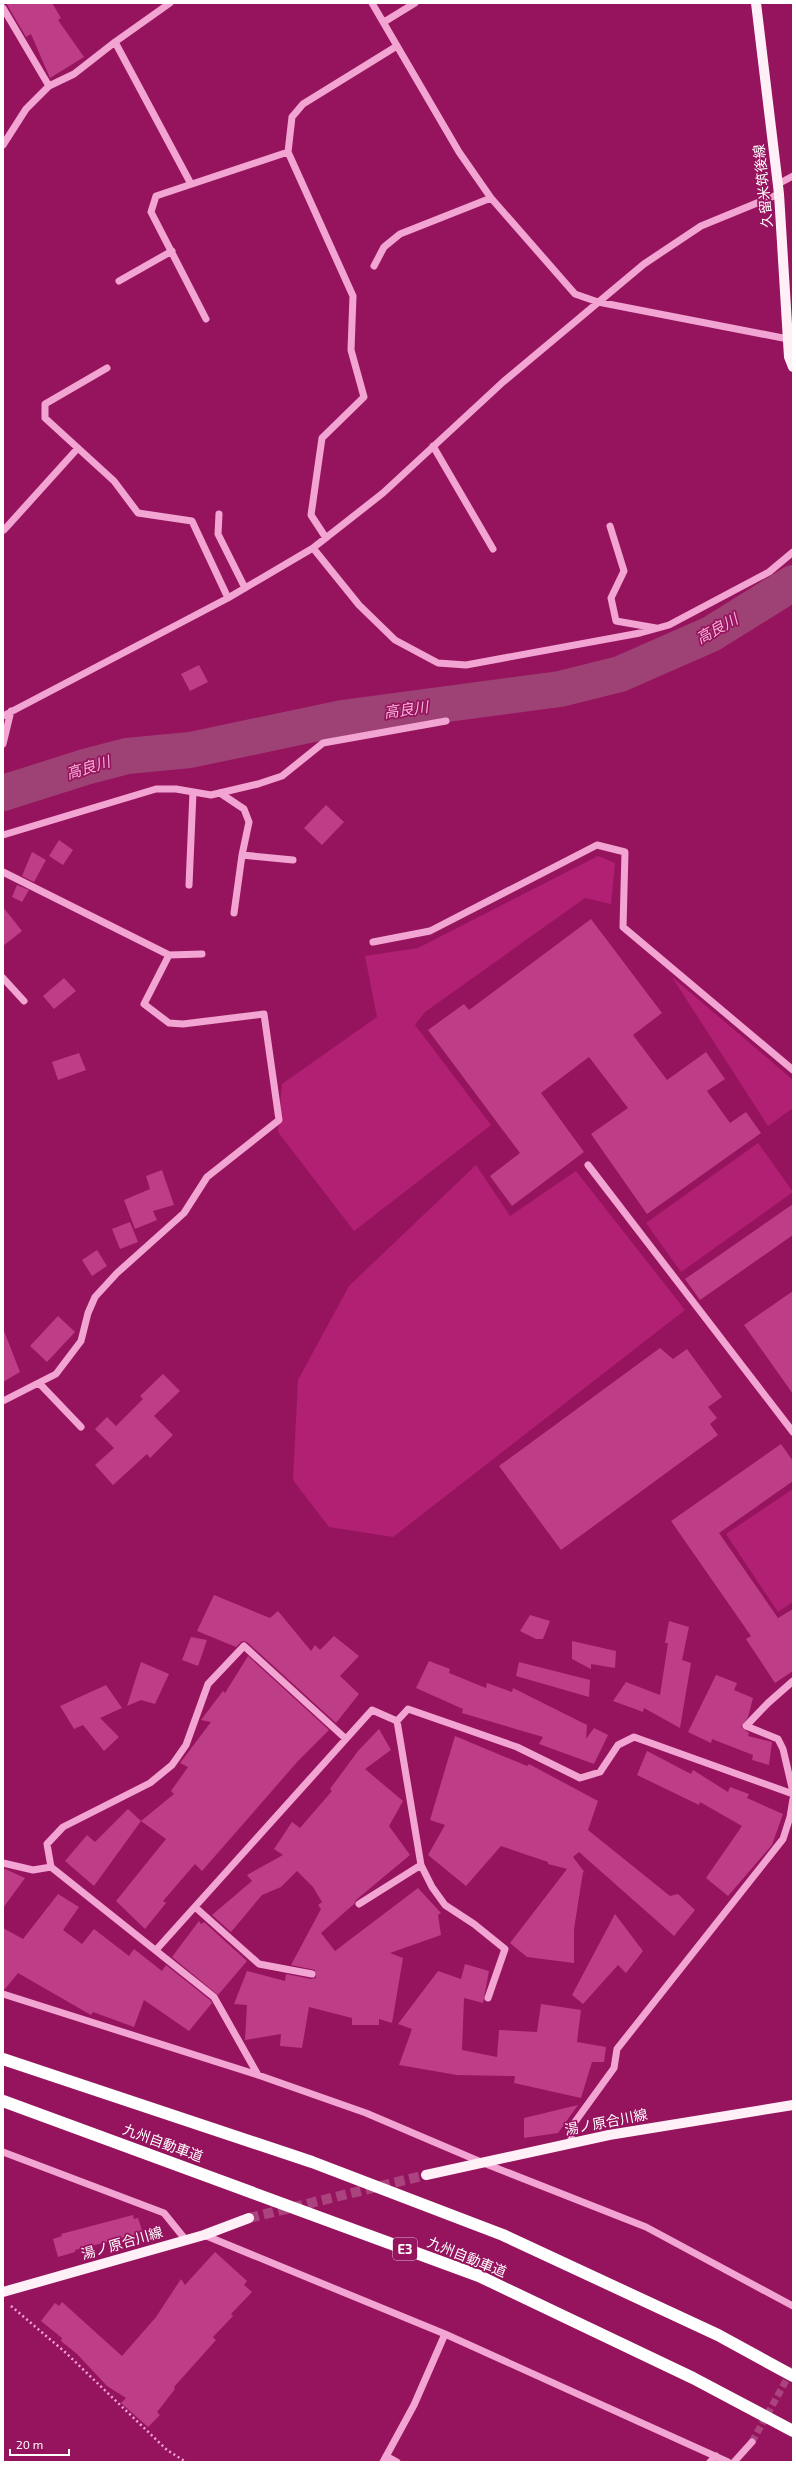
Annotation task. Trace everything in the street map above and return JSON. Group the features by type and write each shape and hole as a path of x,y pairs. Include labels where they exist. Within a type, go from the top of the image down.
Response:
{"highway":[{"name":"九州自動車道","path":"3,2059 312,2162 503,2235 718,2335 793,2376"},
{"name":"九州自動車道","path":"3,2101 479,2276 693,2378 793,2431"}],"main road":[{"name":"久留米筑後線","path":"756,3 778,189 789,357 793,367"},
{"name":"湯ノ原合川線","path":"426,2175 571,2142 793,2105"},
{"name":"湯ノ原合川線","path":"3,2292 185,2239 204,2235 248,2218"}],"street":[{"path":"3,145 26,109 49,86 74,74 115,42 170,3"},
{"path":"372,3 459,152 491,198 575,294 598,302 788,338"},
{"path":"384,22 415,3"},
{"path":"3,8 6,19 49,86"},
{"path":"115,42 191,184"},
{"path":"326,538 311,515 322,438 364,397 351,350 353,296 288,152 292,117 303,104 397,46"},
{"path":"206,319 151,212 156,196 288,152"},
{"path":"3,716 228,598 313,548 383,493 502,382 644,264 700,226 778,189 793,176"},
{"path":"374,266 384,247 400,234 491,198"},
{"path":"119,281 172,252"},
{"path":"107,368 45,404 45,418 114,481 138,513 192,521 228,598"},
{"path":"433,446 493,549"},
{"path":"4,530 78,448"},
{"path":"219,514 218,534 245,588"},
{"path":"610,526 624,571 611,598 616,621 658,628"},
{"path":"313,548 359,605 395,640 438,663 466,665 640,634 669,625 723,598 769,572 793,552"},
{"path":"3,744 11,711"},
{"path":"3,835 156,789 211,795 258,784 282,776 323,743 446,721"},
{"path":"189,885 193,792"},
{"path":"220,793 244,810 249,822 242,855 234,913"},
{"path":"373,942 430,931 598,845 625,852 623,927 793,1070"},
{"path":"242,855 293,860"},
{"path":"3,872 169,955 202,954"},
{"path":"3,1401 56,1374 81,1341 88,1313 95,1296 117,1272 184,1213 207,1177 279,1120 264,1014 183,1024 169,1023 144,1004 169,955"},
{"path":"3,978 24,1001"},
{"path":"588,1165 793,1432"},
{"path":"38,1383 81,1427"},
{"path":"258,2075 214,1997 51,1867 47,1844 63,1827 150,1783 172,1765 186,1745 208,1684 244,1646 346,1739"},
{"path":"793,1682 768,1703 746,1726 778,1739 783,1749 793,1793"},
{"path":"397,1721 408,1709 517,1747 580,1778 600,1772 618,1745 634,1737 793,1793"},
{"path":"156,1950 372,1710 397,1721"},
{"path":"397,1721 421,1865 432,1887 445,1905 474,1924 505,1949 488,1998"},
{"path":"571,2142 572,2126 614,2068 617,2049 783,1839 790,1817 793,1799"},
{"path":"3,1863 33,1870 51,1867"},
{"path":"359,1904 421,1865"},
{"path":"195,1907 259,1964 312,1974"},
{"path":"3,1994 258,2075 366,2113 481,2162 646,2227 793,2306"},
{"path":"3,2152 164,2213 185,2239"},
{"path":"204,2235 444,2334 728,2462"},
{"path":"396,2462 384,2459 414,2406 444,2334"},
{"path":"734,2462 752,2442"},
{"path":"710,2462 716,2456"}],"path":[{"path":"9,2304 65,2352 167,2450 186,2462"}],"shaded area":[{"path":"598,856 615,863 611,904 585,898 425,1012 415,1025 491,1125 354,1231 278,1132 282,1084 377,1017 365,956 418,948"},
{"path":"672,977 793,1080 793,1108 768,1126"},
{"path":"758,1143 793,1192 681,1272 646,1223"},
{"path":"476,1165 510,1216 576,1171 685,1310 393,1537 329,1527 293,1480 298,1380 349,1286"},
{"path":"793,1489 793,1602 778,1612 726,1534"}],"building":[{"path":"6,3 52,3 61,18 58,20 84,57 50,78 31,34 26,37"},
{"path":"199,665 208,682 190,691 181,674"},
{"path":"326,805 344,822 322,845 304,828"},
{"path":"59,840 73,850 63,865 49,856"},
{"path":"32,852 46,860 34,882 22,876"},
{"path":"17,885 29,890 22,902 12,897"},
{"path":"3,907 22,931 3,946"},
{"path":"591,919 662,1013 633,1035 667,1080 706,1052 725,1079 707,1091 730,1123 746,1112 761,1133 647,1214 591,1134 628,1108 589,1057 541,1093 584,1152 512,1206 490,1176 520,1153 428,1030 464,1004 469,1010"},
{"path":"64,978 76,991 54,1009 43,996"},
{"path":"79,1053 86,1070 58,1080 52,1062"},
{"path":"162,1170 174,1205 153,1211 157,1220 135,1229 124,1200 150,1189 146,1176"},
{"path":"793,1204 793,1235 700,1300 685,1279"},
{"path":"130,1222 138,1242 120,1249 112,1229"},
{"path":"97,1250 107,1266 92,1276 82,1260"},
{"path":"793,1291 793,1394 744,1325"},
{"path":"58,1316 75,1332 47,1362 30,1346"},
{"path":"4,1331 20,1372 3,1382 3,1332"},
{"path":"660,1348 673,1359 687,1349 722,1397 708,1407 717,1418 710,1424 718,1435 561,1550 499,1466"},
{"path":"163,1374 180,1391 154,1416 173,1435 150,1458 147,1454 113,1485 95,1465 114,1448 95,1429 107,1417 116,1426 143,1399 140,1396"},
{"path":"781,1444 793,1461 793,1481 719,1533 778,1618 793,1609 793,1671 775,1683 746,1639 751,1636 671,1521"},
{"path":"214,1595 270,1618 278,1611 311,1651 315,1645 320,1650 334,1636 359,1656 340,1676 359,1694 336,1723 247,1642 242,1641 236,1647 197,1631"},
{"path":"530,1615 550,1621 543,1639 536,1639 520,1631"},
{"path":"669,1621 689,1627 682,1660 691,1663 680,1728 644,1708 643,1712 613,1701 626,1682 660,1695 668,1643 665,1643"},
{"path":"191,1637 207,1640 198,1666 182,1660"},
{"path":"572,1641 616,1651 615,1668 591,1664 591,1669 572,1659"},
{"path":"248,1656 329,1730 298,1761 202,1871 195,1864 163,1901 166,1903 145,1929 116,1901 166,1839 141,1821 174,1794 171,1791 188,1767 180,1763 211,1722 201,1720 223,1691 225,1693"},
{"path":"429,1661 450,1669 449,1673 486,1688 487,1683 512,1692 513,1688 587,1725 586,1739 594,1728 608,1735 594,1764 539,1744 543,1737 462,1713 463,1709 416,1688"},
{"path":"141,1662 169,1674 155,1704 141,1700 127,1706"},
{"path":"519,1662 590,1680 589,1697 516,1676"},
{"path":"716,1675 737,1683 734,1690 753,1698 748,1717 741,1727 749,1733 748,1736 772,1742 769,1765 752,1760 753,1755 712,1739 711,1743 688,1732"},
{"path":"106,1685 122,1708 100,1718 119,1737 104,1751 83,1725 74,1729 60,1706"},
{"path":"379,1729 391,1750 365,1769 403,1801 389,1826 410,1855 356,1900 354,1904 321,1933 335,1951 418,1888 441,1913 438,1915 441,1935 390,1953 403,1958 392,2023 379,2019 379,2025 352,2025 352,2018 309,2007 302,2048 280,2046 281,2034 245,2040 247,2005 234,2004 247,1971 285,1981 286,1974 311,1979 316,1978 315,1970 291,1965 321,1909 318,1905 322,1902 313,1887 297,1871 281,1887 262,1895 231,1932 212,1915 252,1881 247,1875 283,1855 274,1849 292,1822 300,1828 332,1791 330,1789 358,1751"},
{"path":"455,1736 527,1766 529,1764 598,1801 588,1830 670,1896 678,1894 695,1910 674,1936 579,1852 573,1857 585,1873 583,1872 574,1929 574,1963 527,1957 510,1943 567,1869 548,1864 548,1862 501,1846 466,1886 428,1855 445,1825 430,1820"},
{"path":"647,1751 691,1774 693,1770 728,1792 730,1787 749,1794 747,1798 783,1814 772,1845 728,1896 706,1878 742,1826 700,1802 699,1805 637,1775"},
{"path":"128,1809 141,1821 94,1886 65,1861 87,1835 95,1842"},
{"path":"3,1868 25,1878 3,1908"},
{"path":"58,1894 79,1907 63,1930 82,1944 94,1929 129,1956 134,1949 162,1971 166,1965 210,2000 212,2003 189,2031 144,2000 134,2027 93,2012 91,2015 18,1973 5,1989 3,1989 3,1928 23,1939"},
{"path":"615,1914 643,1951 626,1973 618,1965 583,2004 572,1995"},
{"path":"199,1921 201,1924 204,1922 247,1961 218,1995 172,1957"},
{"path":"465,1964 489,1971 483,2003 464,1998 462,2050 497,2057 499,2030 537,2032 541,2004 581,2010 577,2042 606,2047 604,2062 592,2062 581,2098 514,2083 515,2076 457,2075 399,2065 412,2029 398,2024 438,1971 461,1979"},
{"path":"578,2105 558,2133 524,2138 524,2118"},
{"path":"133,2215 134,2219 138,2218 143,2233 75,2250 75,2252 58,2257 53,2239 62,2236 61,2234"},
{"path":"215,2252 247,2281 244,2285 252,2292 231,2314 233,2316 213,2337 216,2340 174,2387 175,2389 157,2412 160,2415 148,2427 121,2403 126,2398 107,2386 77,2354 61,2341 62,2338 41,2321 55,2303 59,2306 62,2302 122,2356 156,2317 181,2279 185,2285"}],"waterway":[{"name":"高良川","path":"3,793 85,767 127,756 190,750 342,718 560,689 620,674 711,634 793,583"}],"tunnel":[{"path":"249,2218 426,2175"},
{"path":"752,2442 793,2368"}]}
